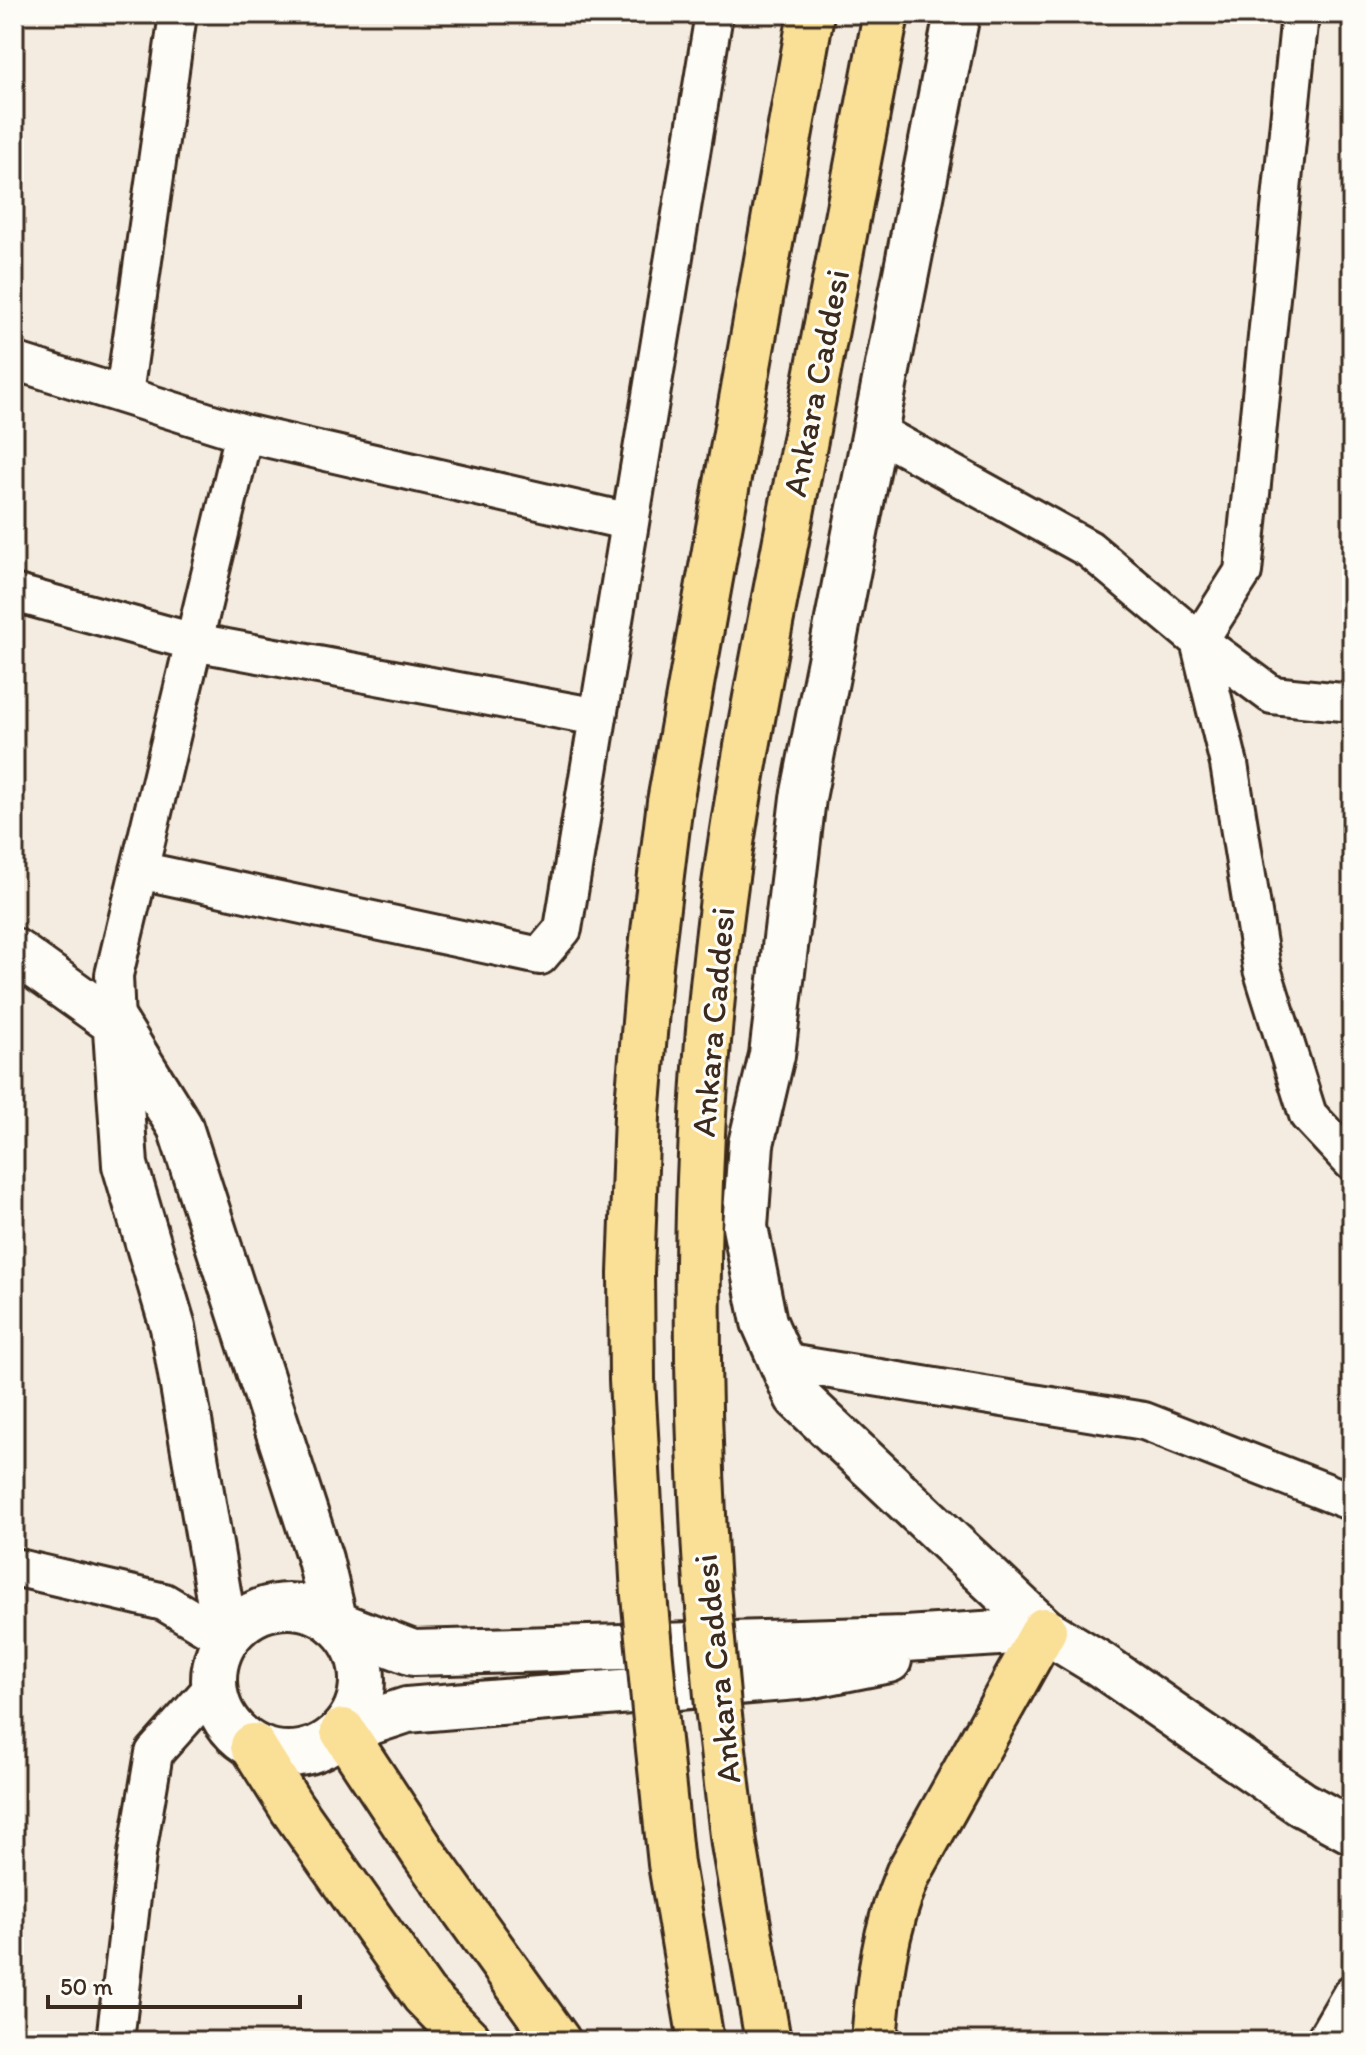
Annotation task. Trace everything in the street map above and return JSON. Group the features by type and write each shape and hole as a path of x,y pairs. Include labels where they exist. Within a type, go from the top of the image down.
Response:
{"highway":[{"name":"Ankara Caddesi","path":"701,2041 671,1864 644,1595 632,1380 631,1273 637,1116 650,964 670,802 811,14"},
{"name":"Ankara Caddesi","path":"768,2041 734,1844 707,1585 697,1414 698,1277 707,1052 718,939 752,716 886,14"},
{"path":"874,2041 883,1953 892,1911 908,1874 1044,1630"},
{"path":"343,1731 424,1854 558,2041"},
{"path":"253,1746 292,1808 424,1995 469,2041"}],"main road":[{"path":"957,14 803,798 772,1055 751,1144 745,1227 764,1322 797,1397 1044,1630 1100,1664 1302,1804 1352,1831"},
{"path":"14,951 116,1024 180,1127 320,1559 335,1623 351,1641 361,1663 362,1687 356,1710 343,1731"},
{"path":"116,1024 125,1165 173,1327 226,1639"},
{"path":"290,1606 314,1611 335,1623 413,1653 890,1639 1044,1630 809,1676 407,1710 343,1731 323,1746 300,1754 276,1754 253,1746 233,1731 220,1710 214,1686 216,1661 226,1639 243,1621 265,1610 290,1606"}],"street":[{"path":"124,394 178,14"},
{"path":"139,870 540,956 563,929 714,14"},
{"path":"1300,14 1243,572 1199,641 1229,764 1262,969 1308,1115 1352,1162"},
{"path":"14,361 244,433 630,522"},
{"path":"875,431 1089,549 1199,641 1272,695 1352,703"},
{"path":"116,1024 114,975 244,433"},
{"path":"14,594 194,642 598,717"},
{"path":"782,1362 1144,1421 1352,1502"},
{"path":"14,1567 164,1602 226,1639"},
{"path":"115,2041 137,1854 154,1753 214,1686"},
{"path":"1324,2041 1352,1993"}]}
